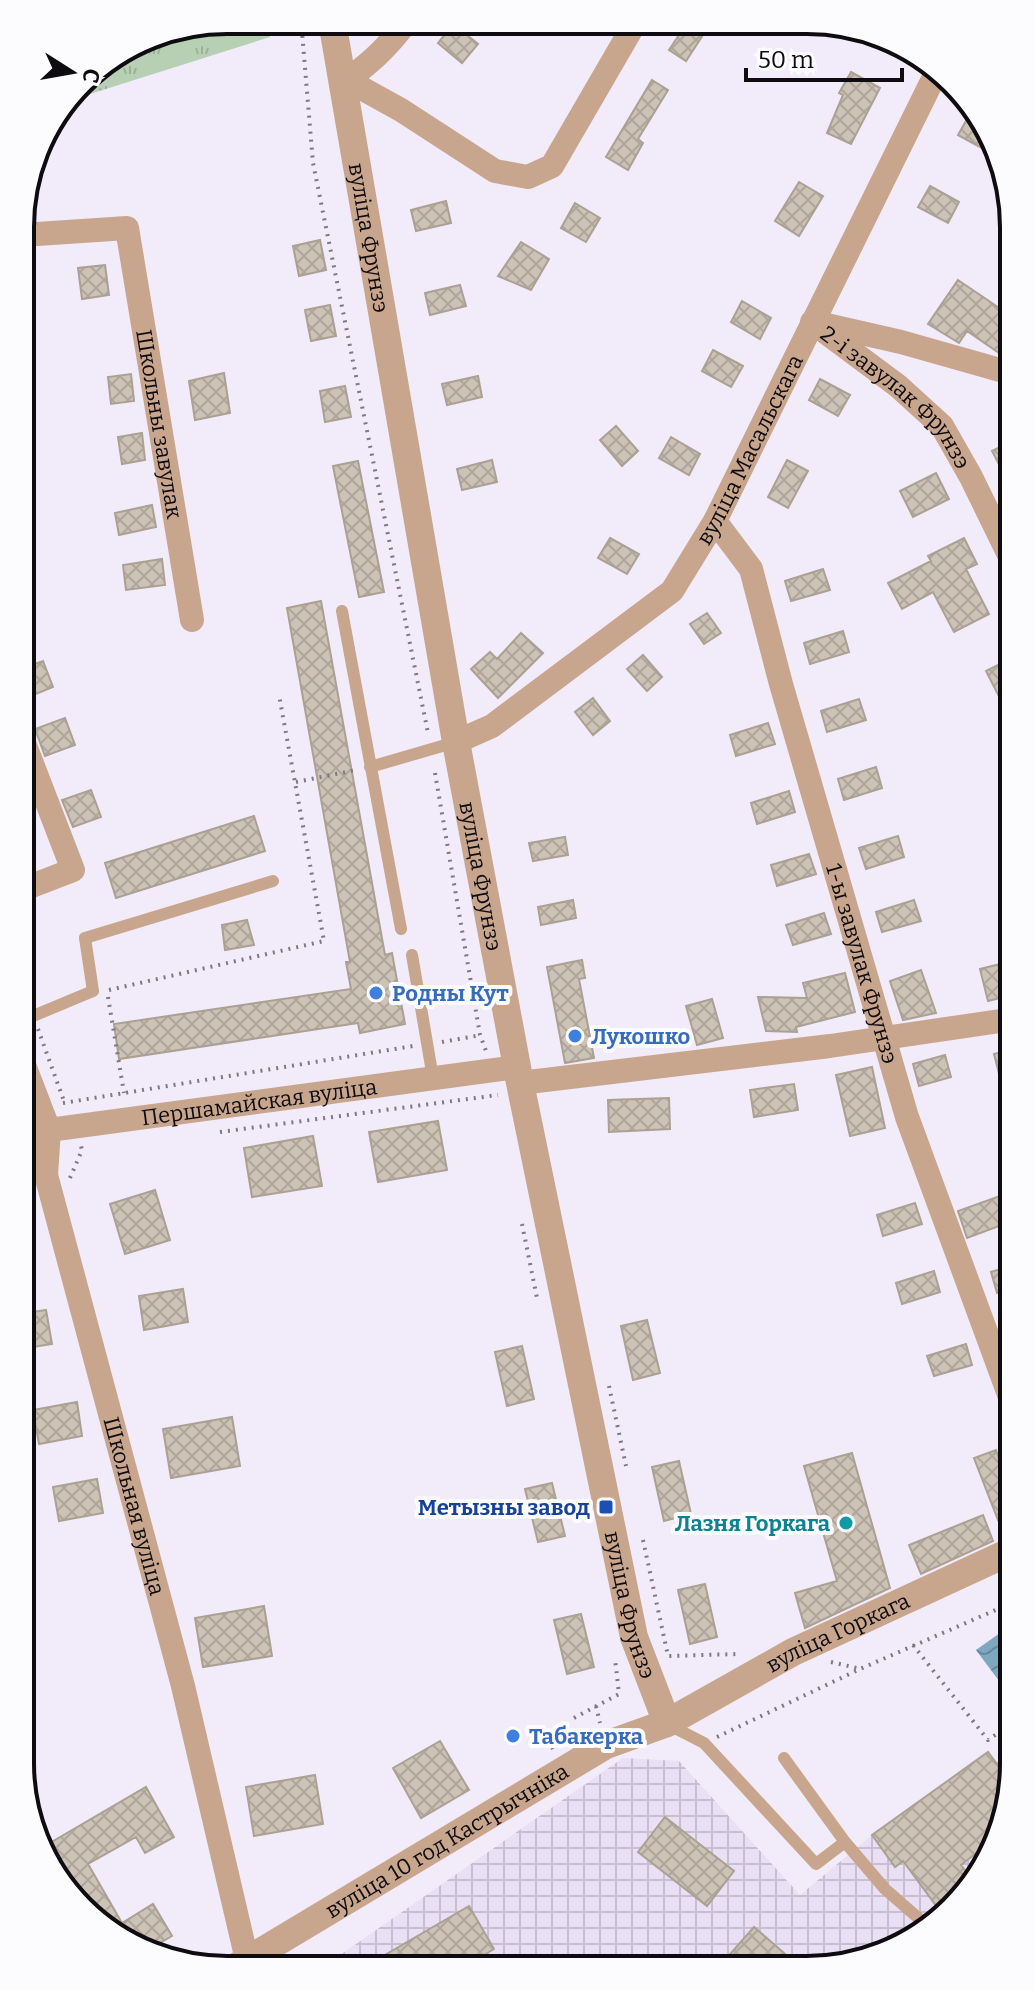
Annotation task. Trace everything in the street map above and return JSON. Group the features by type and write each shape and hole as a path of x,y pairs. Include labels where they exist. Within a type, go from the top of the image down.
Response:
{"street":[{"name":"вуліца Фрунзэ","path":"334,34 512,1082 634,1637 667,1723"},
{"path":"343,82 398,34"},
{"path":"343,82 401,110 495,171 528,177 552,166 629,34"},
{"name":"вуліца Масальскага","path":"456,742 492,726 672,591 715,521 932,81"},
{"name":"Школьны завулак","path":"34,234 127,228 192,620"},
{"path":"812,322 901,342 1000,370"},
{"name":"2-і завулак Фрунзэ","path":"812,322 898,386 942,426 1000,536"},
{"name":"1-ы завулак Фрунзэ","path":"715,521 751,569 781,684 907,1117 1000,1370"},
{"path":"34,769 73,870 34,885"},
{"name":"Першамайская вуліца","path":"46,1122 433,1078 512,1082 884,1038 1000,1021"},
{"name":"Школьная вуліца","path":"34,1091 46,1122 46,1175 183,1686 238,1956"},
{"path":"34,1145 46,1122"},
{"name":"вуліца Горкага","path":"667,1723 793,1652 1000,1556"},
{"name":"вуліца 10 год Кастрычніка","path":"253,1956 579,1760 606,1745 667,1723"}],"lane":[{"path":"342,611 401,929"},
{"path":"370,767 456,742"},
{"path":"34,1016 93,991 85,938 273,881"},
{"path":"412,955 433,1078"},
{"path":"667,1723 704,1743 816,1864 845,1842"},
{"path":"784,1758 845,1842 885,1889 920,1919"}],"path":[{"path":"302,34 313,163 395,580 400,590"},
{"path":"296,782 370,767"},
{"path":"107,991 124,1093"},
{"path":"46,1122 56,1104 480,1035"},
{"path":"206,1134 512,1082"},
{"path":"643,1540 668,1656 746,1654"},
{"path":"704,1743 860,1669 1000,1608"},
{"path":"574,1718 619,1694 614,1644 662,1628"},
{"path":"913,1645 988,1740 1000,1732"},
{"path":"793,1652 860,1669"}],"shaded area":[{"path":"988,1752 997,1763 1000,1761 1000,1775 990,1825 967,1870 924,1916 869,1946 819,1956 339,1956 623,1758 679,1761 800,1895 872,1835"}],"green space":[{"path":"269,34 270,37 112,87 112,73 165,44 202,36"}],"water":[{"path":"1000,1633 1000,1682 976,1650"}],"building":[{"path":"445,34 466,34 478,44 462,63 438,43"},
{"path":"680,34 704,34 686,61 669,50"},
{"path":"851,72 880,88 851,144 827,133 843,95 839,93"},
{"path":"652,80 668,90 638,139 643,143 628,170 606,157"},
{"path":"967,120 983,149 958,135"},
{"path":"799,182 823,196 799,236 775,221"},
{"path":"930,186 959,202 948,223 918,207"},
{"path":"446,201 451,223 416,231 411,210"},
{"path":"575,203 600,218 586,242 561,228"},
{"path":"320,240 326,270 299,276 293,246"},
{"path":"521,242 549,259 531,290 498,276"},
{"path":"105,265 109,295 82,299 78,268"},
{"path":"958,280 1000,308 1000,354 967,331 959,343 928,324"},
{"path":"460,285 466,306 430,315 425,293"},
{"path":"742,301 771,318 760,339 731,322"},
{"path":"330,305 336,336 311,341 305,310"},
{"path":"713,350 743,366 731,387 702,371"},
{"path":"224,373 230,413 195,420 189,381"},
{"path":"131,374 134,401 111,404 108,377"},
{"path":"478,376 482,397 447,405 442,384"},
{"path":"820,379 850,395 838,416 809,400"},
{"path":"345,386 351,417 325,422 320,391"},
{"path":"616,426 638,451 622,466 600,440"},
{"path":"142,433 145,460 122,464 118,437"},
{"path":"671,437 700,454 689,475 659,458"},
{"path":"1000,447 1000,466 992,451"},
{"path":"492,460 497,482 462,490 457,469"},
{"path":"787,460 808,471 788,508 768,497"},
{"path":"358,461 384,592 359,597 333,466"},
{"path":"936,473 949,499 913,517 900,491"},
{"path":"152,505 156,527 119,535 115,513"},
{"path":"610,538 639,554 627,574 598,558"},
{"path":"964,538 977,564 966,569 989,614 954,632 933,592 902,609 888,583 931,561 928,556"},
{"path":"162,559 165,585 126,590 123,565"},
{"path":"823,569 830,590 791,601 785,581"},
{"path":"321,601 385,955 392,953 405,1024 360,1033 358,1023 119,1059 114,1024 351,989 346,962 350,962 287,608"},
{"path":"707,613 721,633 704,644 690,624"},
{"path":"843,631 849,652 810,664 804,643"},
{"path":"521,633 543,653 498,698 471,669 490,652 497,659"},
{"path":"643,655 662,677 647,691 627,669"},
{"path":"43,661 53,687 34,695 34,664"},
{"path":"1000,664 1000,698 986,671"},
{"path":"593,698 610,721 593,735 575,712"},
{"path":"859,699 866,720 827,732 821,711"},
{"path":"65,718 75,745 45,756 35,729"},
{"path":"768,723 775,744 736,756 730,735"},
{"path":"876,767 882,788 844,800 838,779"},
{"path":"91,790 101,817 73,827 62,800"},
{"path":"789,791 795,812 757,824 751,803"},
{"path":"254,816 265,851 116,898 105,863"},
{"path":"898,836 904,857 866,869 859,848"},
{"path":"565,837 568,855 533,861 529,843"},
{"path":"809,854 816,874 777,886 771,865"},
{"path":"573,900 576,918 541,925 538,907"},
{"path":"914,900 921,921 882,932 876,912"},
{"path":"824,913 831,934 793,945 786,925"},
{"path":"247,920 254,945 225,950 222,925"},
{"path":"582,960 585,978 579,979 594,1058 565,1063 547,967"},
{"path":"1000,964 1000,998 988,1001 980,969"},
{"path":"921,970 936,1013 903,1020 890,981"},
{"path":"845,973 855,1012 796,1027 797,1032 766,1031 758,997 807,998 803,983"},
{"path":"712,999 723,1038 697,1045 686,1006"},
{"path":"1000,1052 1000,1078 994,1054"},
{"path":"945,1055 951,1077 919,1086 913,1064"},
{"path":"872,1067 885,1128 850,1136 836,1075"},
{"path":"794,1084 798,1110 754,1117 750,1090"},
{"path":"669,1098 670,1129 609,1132 608,1100"},
{"path":"438,1121 447,1170 378,1182 369,1132"},
{"path":"313,1136 322,1186 252,1197 244,1148"},
{"path":"155,1190 170,1240 125,1254 110,1204"},
{"path":"1000,1196 1000,1226 967,1238 958,1211"},
{"path":"915,1203 922,1224 883,1236 877,1215"},
{"path":"1000,1269 1000,1292 997,1293 991,1272"},
{"path":"934,1271 940,1292 902,1304 896,1283"},
{"path":"183,1289 188,1322 144,1330 139,1296"},
{"path":"46,1310 52,1344 34,1347 34,1312"},
{"path":"647,1320 660,1373 633,1380 621,1326"},
{"path":"966,1344 972,1365 934,1376 927,1356"},
{"path":"522,1346 534,1399 507,1406 495,1352"},
{"path":"77,1402 82,1436 39,1444 34,1410"},
{"path":"232,1417 240,1466 171,1478 163,1429"},
{"path":"996,1450 1000,1462 998,1520 974,1458"},
{"name":"Лазня Горкага","path":"852,1453 890,1588 805,1628 795,1593 837,1581 804,1466"},
{"path":"679,1461 691,1514 664,1521 652,1467"},
{"path":"97,1479 103,1513 59,1521 53,1487"},
{"path":"552,1483 565,1536 538,1542 525,1489"},
{"path":"983,1515 993,1541 921,1574 909,1545"},
{"path":"705,1584 717,1637 690,1644 678,1590"},
{"path":"264,1606 272,1656 203,1667 195,1618"},
{"path":"581,1614 594,1667 567,1674 554,1620"},
{"path":"440,1741 469,1790 421,1818 393,1768"},
{"path":"988,1752 997,1764 1000,1762 1000,1775 990,1825 978,1852 961,1865 966,1871 936,1905 903,1861 895,1867 872,1835"},
{"path":"315,1775 323,1824 254,1836 246,1787"},
{"path":"146,1787 174,1837 145,1853 136,1837 88,1864 122,1923 153,1904 172,1936 160,1943 153,1941 120,1923 100,1908 67,1870 51,1842"},
{"path":"665,1817 734,1871 707,1906 638,1852"},
{"path":"469,1906 494,1949 482,1956 383,1956"},
{"path":"754,1927 787,1956 728,1956"}],"place":[{"name":"Родны Кут","path":"376,993"},
{"name":"Лукошко","path":"575,1036"},
{"name":"Метызны завод","path":"606,1507"},
{"name":"Лазня Горкага","path":"846,1523"},
{"name":"Табакерка","path":"513,1736"}]}
